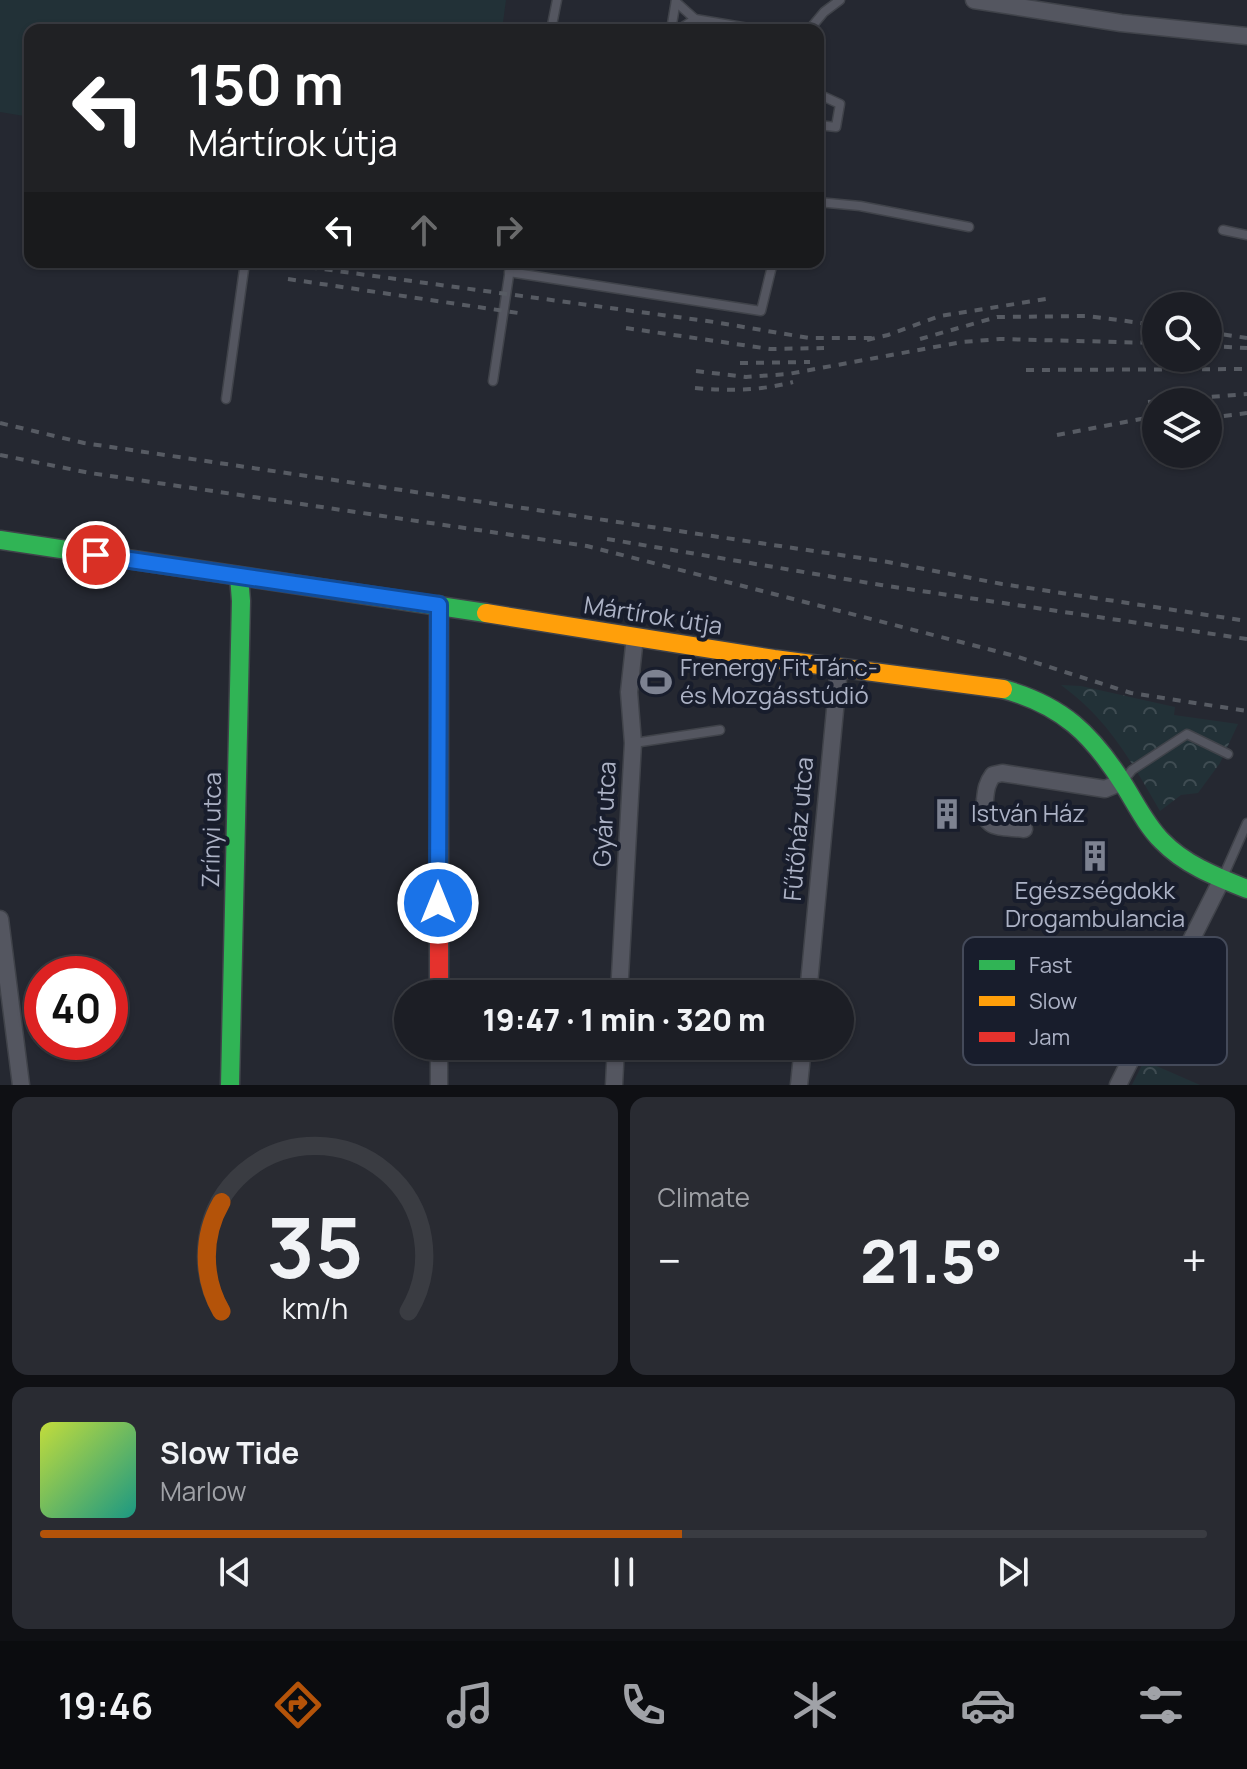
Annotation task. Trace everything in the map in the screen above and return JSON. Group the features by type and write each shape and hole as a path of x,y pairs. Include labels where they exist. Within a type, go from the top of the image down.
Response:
{"street":[{"path":"974,0 1027,4 1121,23 1247,36"},
{"name":"Mártírok útja","path":"0,540 839,668 991,686 1034,697 1059,710 1083,730 1122,782 1150,828 1165,844 1222,879 1247,889"},
{"name":"Zrínyi utca","path":"230,1085 241,601 239,576"},
{"path":"439,605 439,980"},
{"name":"Gyár utca","path":"620,980 633,743 629,692 635,637"},
{"name":"Fűtőház utca","path":"809,980 839,668"},
{"path":"1024,829 993,826 986,821 983,814 987,783 993,775 1002,773 1105,789 1122,782"},
{"path":"1193,937 1222,879"},
{"path":"0,919 5,1018 21,1085"},
{"path":"439,1060 439,1085"},
{"path":"614,1085 615,1060"},
{"path":"799,1085 802,1060"},
{"path":"1118,1085 1128,1065"}],"lane":[{"path":"552,24 557,0"},
{"path":"814,24 840,0"},
{"path":"676,1 695,19 725,24"},
{"path":"672,24 676,1"},
{"path":"687,24 695,19"},
{"path":"824,97 840,104 836,127 824,126"},
{"path":"824,203 860,206 969,227"},
{"path":"1223,230 1247,235"},
{"path":"226,399 244,268"},
{"path":"493,381 510,268"},
{"path":"509,272 761,311 772,268"},
{"path":"633,743 720,730"},
{"path":"1122,782 1132,770 1187,734 1228,754"},
{"path":"1222,879 1244,837 1247,823"}],"green space":[{"path":"0,0 506,0 503,24 24,24 24,116 0,112"},
{"path":"1061,685 1081,686 1175,707 1174,715 1238,724 1220,763 1198,793 1181,795 1160,811 1129,758 1106,727"},
{"path":"1142,1065 1154,1065 1200,1085 1132,1085"}],"railway":[{"path":"315,268 714,322 809,338 877,338"},
{"path":"288,279 525,314"},
{"path":"867,340 940,316 1046,299"},
{"path":"920,339 997,317 1088,316 1142,323"},
{"path":"626,328 770,349 824,348"},
{"path":"1222,334 1247,338"},
{"path":"696,371 746,377 788,374 962,342 1000,339 1142,343"},
{"path":"1222,347 1247,348"},
{"path":"740,363 810,362"},
{"path":"1026,370 1247,369"},
{"path":"695,388 744,390 793,382"},
{"path":"1222,396 1247,394"},
{"path":"1222,416 1247,413"},
{"path":"1057,435 1142,419"},
{"path":"0,423 84,443 888,562 1002,584 1247,621"},
{"path":"0,455 90,473 587,546 1015,656 1131,693 1247,711"},
{"path":"607,539 881,585 1247,639"}],"traffic: fast":[{"path":"0,540 486,613"},
{"path":"230,1085 241,601 239,576"},
{"path":"1003,689 1042,704 1074,724 1100,751 1162,841 1191,864 1247,889"}],"traffic: slow":[{"path":"486,613 774,659 1003,689"}],"traffic: jam":[{"path":"439,605 439,980"}],"place":[{"name":"Frenergy Fit Tánc- és Mozgásstúdió","path":"656,682"},
{"name":"István Ház","path":"947,814"},
{"name":"Egészségdokk Drogambulancia","path":"1095,856"}],"route":[{"path":"96,555 439,605 438,903"}]}
